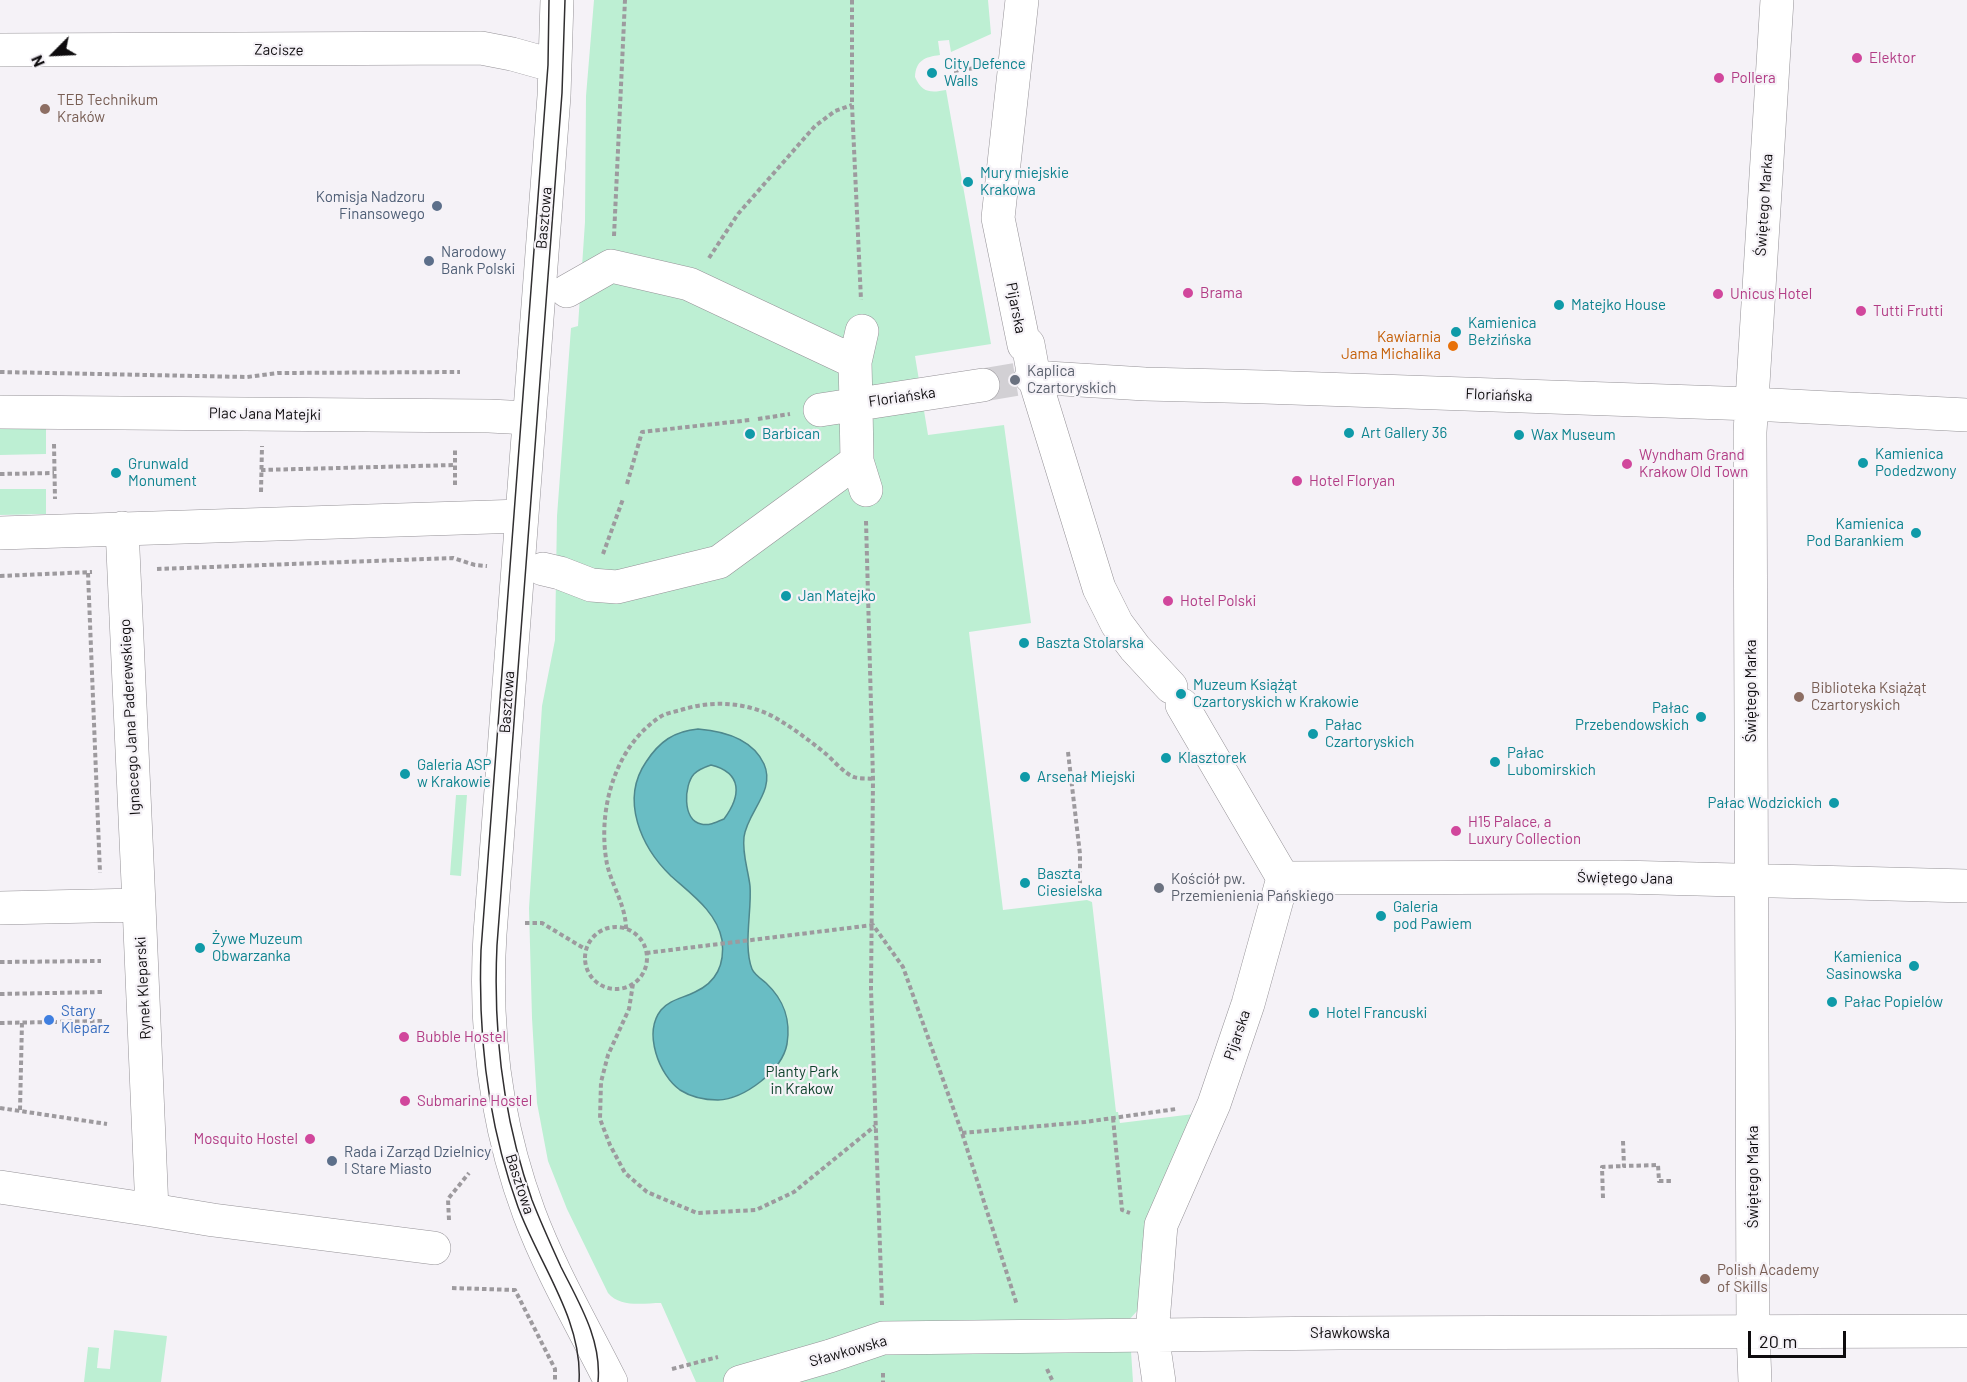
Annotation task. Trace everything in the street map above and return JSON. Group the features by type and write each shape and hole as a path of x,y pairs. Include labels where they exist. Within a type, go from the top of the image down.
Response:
{"street":[{"name":"Basztowa","path":"557,0 555,66 488,954 488,1017 493,1066 507,1141 529,1214 611,1382"},
{"name":"Pijarska","path":"1022,0 998,218 1024,345 1028,344 1033,377 1099,588 1117,624 1177,696 1283,878 1248,1004 1214,1104 1161,1225 1152,1334 1159,1382"},
{"name":"Świętego Marka","path":"1755,1382 1750,444 1777,0"},
{"name":"Zacisze","path":"0,50 481,48 555,66"},
{"path":"543,569 554,570 591,585 617,586 719,562 862,476 856,404 859,346 689,284 611,266 567,291"},
{"name":"Floriańska","path":"1033,377 1145,384 1752,404 1967,415"},
{"name":"Floriańska","path":"820,410 983,385"},
{"name":"Plac Jana Matejki","path":"0,412 529,418"},
{"path":"0,533 522,516"},
{"name":"Ignacego Jana Paderewskiego","path":"122,528 139,905"},
{"name":"Świętego Jana","path":"1283,878 1620,877 1967,886"},
{"path":"0,908 139,905"},
{"name":"Rynek Kleparski","path":"139,905 152,1210"},
{"path":"0,1187 213,1220 441,1234"},
{"name":"Sławkowska","path":"740,1382 884,1338 1152,1334 1967,1331"}],"path":[{"path":"611,266 625,0"},
{"path":"852,0 852,105 859,346"},
{"path":"689,284 738,214 815,126 835,111 852,105"},
{"path":"0,372 247,377 278,373 460,372"},
{"path":"758,419 765,418"},
{"path":"627,484 642,432 750,420"},
{"path":"261,493 262,437"},
{"path":"54,440 55,503"},
{"path":"455,445 455,486"},
{"path":"261,470 455,465"},
{"path":"0,474 54,474"},
{"path":"862,476 873,778 871,989 882,1314"},
{"path":"611,531 623,499"},
{"path":"153,569 453,558 485,566"},
{"path":"0,576 96,572"},
{"path":"88,573 102,907"},
{"path":"626,929 626,916 607,863 604,820 616,772 626,750 661,716 710,704 744,705 771,716 803,735 854,777 873,778"},
{"path":"1068,753 1080,854 1080,887"},
{"path":"522,923 542,923 585,950"},
{"path":"646,954 873,925"},
{"path":"873,925 903,967 962,1133 1020,1315 1053,1382"},
{"path":"616,927 626,929 640,938 646,954 644,971 633,984 622,988 612,989 602,986 593,980 587,971 585,950 597,933 616,927"},
{"path":"0,962 101,961"},
{"path":"633,984 629,1009 608,1055 601,1082 600,1119 610,1145 625,1173 646,1191 697,1213 756,1210 794,1192 875,1125"},
{"path":"0,994 102,992"},
{"path":"0,1023 103,1021"},
{"path":"20,1110 22,1022"},
{"path":"962,1133 1113,1118 1214,1104"},
{"path":"0,1108 107,1124"},
{"path":"1113,1118 1122,1210 1131,1214"},
{"path":"1623,1141 1624,1166"},
{"path":"1603,1198 1602,1167 1658,1166 1659,1181 1671,1181"},
{"path":"441,1234 448,1199 469,1173"},
{"path":"452,1288 515,1290 555,1369 555,1382"},
{"path":"883,1376 884,1382"}],"green space":[{"name":"Planty Park in Krakow","path":"594,0 988,0 991,34 951,52 949,40 938,41 940,55 922,60 917,67 915,77 928,91 946,90 991,344 915,356 928,435 1004,425 1031,623 969,632 1003,910 1087,900 1092,902 1116,1112 1118,1112 1120,1123 1202,1113 1145,1302 1129,1320 1133,1382 696,1382 661,1303 626,1303 613,1298 608,1293 567,1209 548,1161 537,1103 529,908 542,706 555,640 557,516 571,328 578,326 585,222 586,96"},
{"path":"0,428 46,429 46,454 0,455"},
{"path":"0,489 46,489 46,514 0,515"},
{"path":"456,795 467,795 461,876 450,875"},
{"path":"114,1330 167,1336 161,1382 84,1382 88,1347 99,1348 97,1368 110,1369"}],"water":[{"path":"689,730 708,730 736,738 752,748 764,764 767,774 764,792 746,828 744,837 744,855 750,886 748,950 753,971 772,989 782,1003 788,1026 784,1054 770,1073 739,1095 718,1100 689,1095 672,1083 656,1053 653,1030 656,1019 664,1007 672,1001 703,988 714,977 721,964 722,940 709,912 671,876 651,851 637,822 635,807 638,777 646,762 662,743 674,735","holes":["711,765 721,769 734,780 736,786 734,802 724,819 710,824 701,824 690,816 687,802 688,786 698,771"]}],"tunnel":[{"path":"983,385 1031,377"}],"tram line":[{"path":"549,0 548,65 480,983 483,1048 492,1113 499,1144 518,1207 567,1314 578,1359 579,1382"},
{"path":"565,0 562,93 496,977 502,1074 514,1138 542,1226 588,1322 596,1351 598,1382"}],"place":[{"name":"Elektor","path":"1857,58"},
{"name":"City Defence Walls","path":"932,73"},
{"name":"Pollera","path":"1719,78"},
{"name":"TEB Technikum Kraków","path":"45,109"},
{"name":"Mury miejskie Krakowa","path":"968,182"},
{"name":"Komisja Nadzoru Finansowego","path":"437,206"},
{"name":"Narodowy Bank Polski","path":"429,261"},
{"name":"Brama","path":"1188,293"},
{"name":"Unicus Hotel","path":"1718,294"},
{"name":"Matejko House","path":"1559,305"},
{"name":"Tutti Frutti","path":"1861,311"},
{"name":"Kamienica Bełzińska","path":"1456,332"},
{"name":"Kawiarnia Jama Michalika","path":"1453,346"},
{"name":"Kaplica Czartoryskich","path":"1015,380"},
{"name":"Art Gallery 36","path":"1349,433"},
{"name":"Barbican","path":"750,434"},
{"name":"Wax Museum","path":"1519,435"},
{"name":"Kamienica Podedzwony","path":"1863,463"},
{"name":"Wyndham Grand Krakow Old Town","path":"1627,464"},
{"name":"Grunwald Monument","path":"116,473"},
{"name":"Hotel Floryan","path":"1297,481"},
{"name":"Kamienica Pod Barankiem","path":"1916,533"},
{"name":"Jan Matejko","path":"786,596"},
{"name":"Hotel Polski","path":"1168,601"},
{"name":"Baszta Stolarska","path":"1024,643"},
{"name":"Muzeum Książąt Czartoryskich w Krakowie","path":"1181,694"},
{"name":"Biblioteka Książąt Czartoryskich","path":"1799,697"},
{"name":"Pałac Przebendowskich","path":"1701,717"},
{"name":"Pałac Czartoryskich","path":"1313,734"},
{"name":"Klasztorek","path":"1166,758"},
{"name":"Pałac Lubomirskich","path":"1495,762"},
{"name":"Galeria ASP w Krakowie","path":"405,774"},
{"name":"Arsenał Miejski","path":"1025,777"},
{"name":"Pałac Wodzickich","path":"1834,803"},
{"name":"H15 Palace, a Luxury Collection","path":"1456,831"},
{"name":"Baszta Ciesielska","path":"1025,883"},
{"name":"Kościół pw. Przemienienia Pańskiego","path":"1159,888"},
{"name":"Galeria pod Pawiem","path":"1381,916"},
{"name":"Żywe Muzeum Obwarzanka","path":"200,948"},
{"name":"Kamienica Sasinowska","path":"1914,966"},
{"name":"Pałac Popielów","path":"1832,1002"},
{"name":"Hotel Francuski","path":"1314,1013"},
{"name":"Stary Kleparz","path":"49,1020"},
{"name":"Bubble Hostel","path":"404,1037"},
{"name":"Submarine Hostel","path":"405,1101"},
{"name":"Mosquito Hostel","path":"310,1139"},
{"name":"Rada i Zarząd Dzielnicy I Stare Miasto","path":"332,1161"},
{"name":"Polish Academy of Skills","path":"1705,1279"}]}
